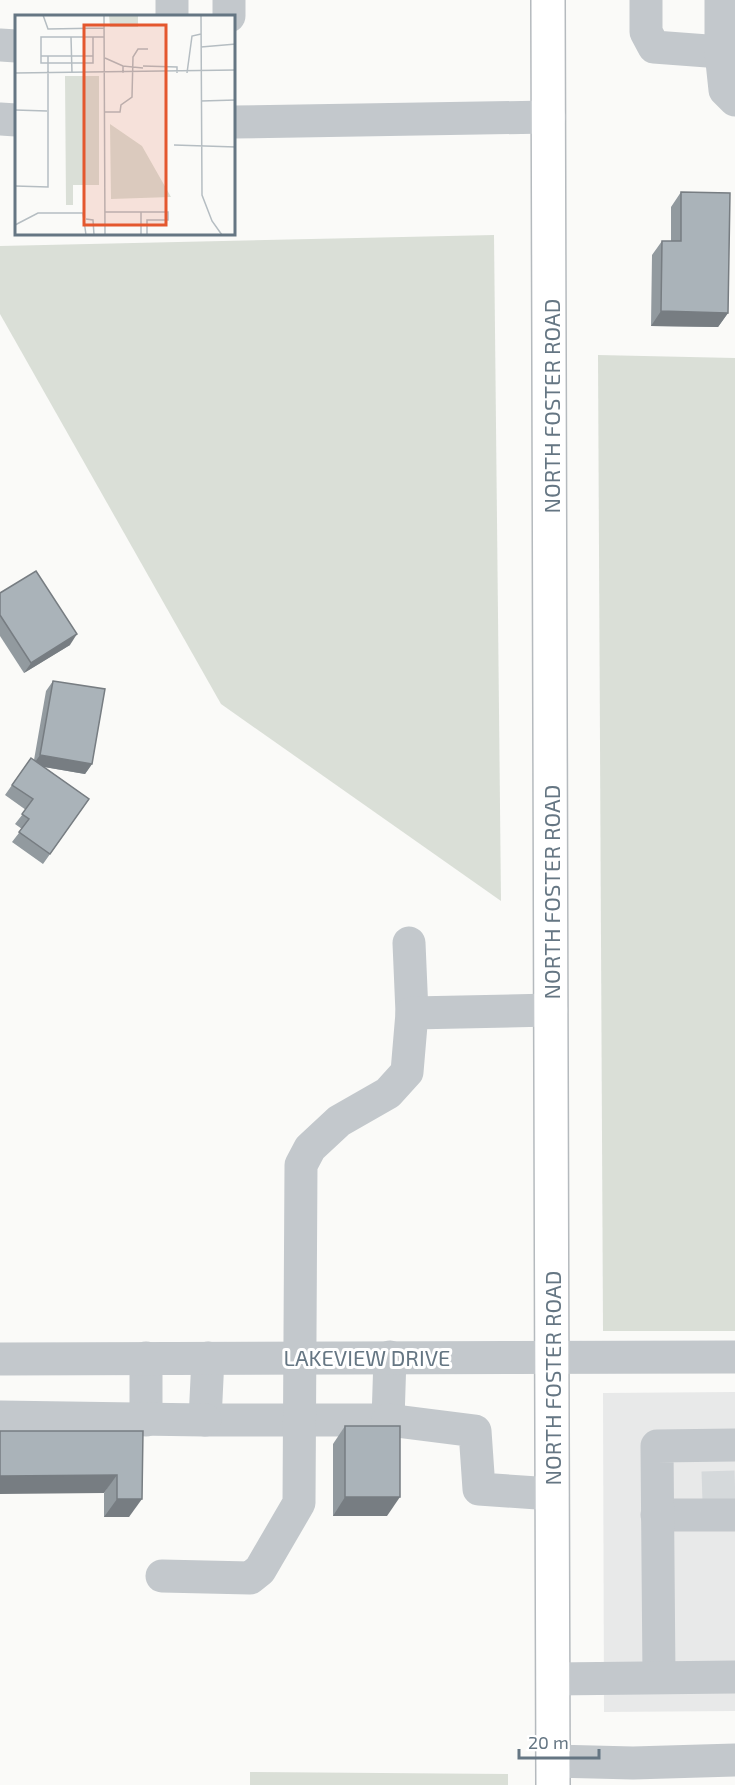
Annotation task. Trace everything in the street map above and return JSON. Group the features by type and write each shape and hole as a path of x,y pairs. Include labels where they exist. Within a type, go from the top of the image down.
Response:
{"main road":[{"name":"NORTH FOSTER ROAD","path":"548,0 553,1773"}],"street":[{"path":"646,0 646,32 654,47 721,51"},
{"path":"721,0 721,51 725,90 735,100"},
{"path":"0,45 15,46"},
{"path":"236,122 549,117"},
{"path":"0,119 15,120"},
{"path":"162,1576 250,1578 260,1570 299,1503 301,1165 310,1148 339,1121 388,1094 408,1072 412,1013 409,943"},
{"path":"412,1013 551,1010"},
{"path":"388,1420 390,1357"},
{"name":"LAKEVIEW DRIVE","path":"0,1359 735,1357"},
{"path":"146,1358 146,1420"},
{"path":"205,1420 208,1358"},
{"path":"0,1417 146,1420 388,1420 475,1431 479,1489 552,1494"},
{"path":"658,1677 657,1446 724,1482"},
{"path":"657,1515 724,1482"},
{"path":"553,1679 735,1677"},
{"path":"553,1773 665,1774 735,1760"}],"shaded area":[{"path":"494,235 501,901 221,704 0,314 0,246"},
{"path":"598,355 735,358 735,1331 603,1331"},
{"path":"735,1392 735,1711 604,1712 603,1393"},
{"path":"250,1772 508,1774 508,1785 250,1785"}],"building":[{"path":"681,192 730,193 728,313 661,311 662,241 681,241"},
{"path":"36,571 77,634 31,663 0,615 0,593"},
{"path":"53,681 105,689 92,764 40,755"},
{"path":"31,758 89,799 50,854 19,832 29,819 22,814 33,799 12,785"},
{"path":"345,1426 400,1426 400,1497 345,1497"},
{"path":"0,1431 143,1431 142,1499 117,1499 117,1475 0,1476"}],"tunnel":[{"path":"718,1471 719,1502"}]}
